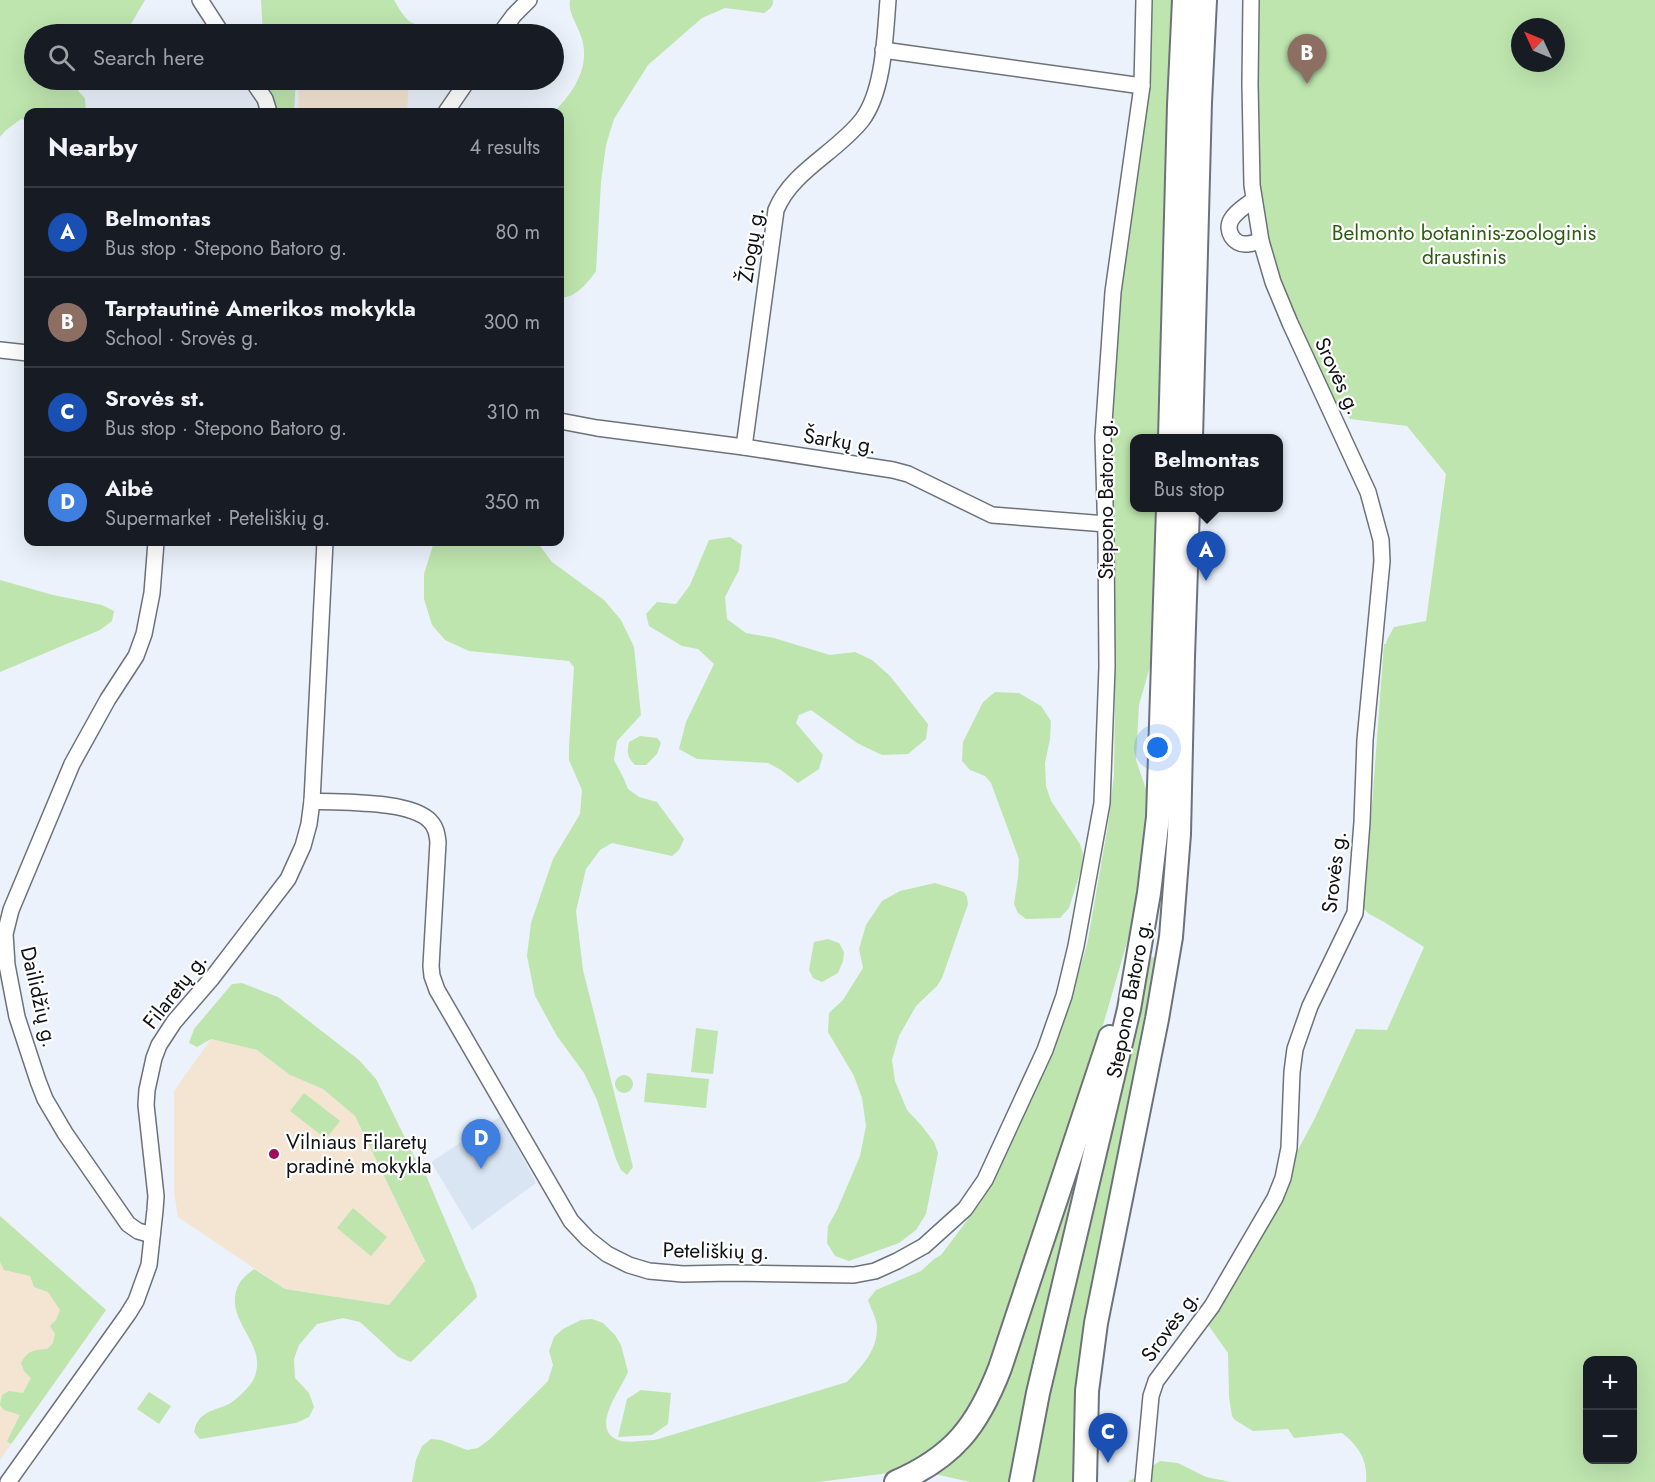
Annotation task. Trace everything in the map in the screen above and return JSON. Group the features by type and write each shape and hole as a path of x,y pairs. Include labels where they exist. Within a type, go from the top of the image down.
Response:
{"main road":[{"path":"1170,434 1184,0"},
{"path":"1191,434 1205,0"},
{"name":"Stepono Batoro g.","path":"1021,1482 1038,1393 1127,1020 1149,893 1158,818 1168,512"},
{"name":"Stepono Batoro g.","path":"1084,1482 1087,1391 1096,1323 1157,1019 1171,937 1179,834 1188,512"},
{"path":"896,1482 929,1465 950,1450 968,1431 990,1395 1141,942"}],"street":[{"path":"200,0 216,24"},
{"path":"507,24 529,0"},
{"name":"Žiogų g.","path":"744,447 776,210 788,189 861,121 870,107 876,93 888,0"},
{"name":"Stepono Batoro g.","path":"1064,996 1076,946 1102,803 1107,667 1103,436 1113,292 1142,86 1144,0"},
{"name":"Srovės g.","path":"1143,1482 1151,1396 1156,1381 1212,1306 1275,1198 1283,1178 1289,1148 1295,1049 1310,1006 1355,913 1365,740 1382,561 1381,540 1368,492 1290,323 1273,282 1261,241 1253,200 1250,84 1251,0"},
{"path":"883,50 1142,86"},
{"path":"259,90 268,108"},
{"path":"449,108 461,90"},
{"path":"1253,200 1235,214 1228,226 1230,234 1238,243 1261,241"},
{"path":"0,350 24,353"},
{"name":"Šarkų g.","path":"564,422 597,429 744,447 894,470 908,474 992,515 1106,524"},
{"name":"Dailidžių g.","path":"152,1235 138,1231 128,1224 45,1099 17,1017 7,965 5,934 11,910 72,764 93,725 136,656 144,634 152,593 156,546"},
{"name":"Filaretų g.","path":"8,1482 128,1314 144,1282 149,1265 156,1196 146,1105 147,1090 159,1045 174,1022 212,978 288,879 303,846 312,801 325,546"},
{"name":"Peteliškių g.","path":"312,801 390,806 411,810 431,822 436,829 438,842 431,966 437,990 571,1221 607,1254 629,1265 649,1271 682,1274 854,1275 875,1271 924,1246 965,1209 985,1180 1045,1050 1064,996"}],"shaded area":[{"path":"299,90 408,90 407,108 298,108"},
{"name":"Vilniaus Filaretų pradinė mokykla","path":"211,1039 257,1050 290,1075 323,1089 355,1116 425,1262 389,1305 285,1289 178,1217 174,1192 174,1091"},
{"path":"501,1116 536,1183 472,1230 431,1162"},
{"path":"0,1216 106,1310 0,1460"}],"green space":[{"path":"0,0 145,0 131,24 24,24 24,90 79,90 85,98 86,108 24,108 24,120 21,119 0,137"},
{"path":"261,0 394,0 409,21 416,24 262,24"},
{"path":"570,0 773,0 771,8 764,13 725,8 702,18 648,65 614,119 606,145 601,182 596,271 576,293 564,297 564,108 557,108 580,75 584,54 583,43"},
{"path":"1150,0 1174,0 1160,434 1130,434 1130,512 1159,512 1155,649 1139,705 1136,760 1149,798 1143,860 1128,939 1101,1032 977,1402 952,1436 912,1465 889,1473 818,1482 412,1482 416,1460 422,1446 431,1439 441,1440 467,1450 478,1448 490,1439 548,1381 553,1365 549,1351 554,1337 563,1329 581,1320 592,1319 603,1323 621,1345 628,1372 606,1420 611,1436 621,1441 655,1440 847,1382 863,1364 874,1344 877,1325 868,1300 876,1290 921,1271 941,1255 981,1202 1018,1126 1070,1001 1087,945 1108,825 1114,775 1115,697 1111,409 1118,308"},
{"name":"Belmonto botaninis-zoologinis draustinis","path":"1254,0 1655,0 1655,1482 1366,1482 1361,1454 1342,1433 1294,1438 1288,1429 1253,1431 1232,1416 1228,1353 1206,1322 1314,1120 1356,1029 1387,1030 1424,947 1369,914 1363,908 1384,644 1394,627 1426,621 1446,474 1407,426 1350,419 1314,376 1273,282 1251,179"},
{"path":"270,90 295,90 294,108 274,108"},
{"path":"730,537 742,545 739,570 725,597 727,619 746,633 774,638 830,655 855,652 872,660 890,676 928,724 926,739 908,754 882,755 857,743 811,710 799,715 796,723 823,755 819,769 798,783 768,763 697,759 679,749 686,722 714,664 698,649 682,646 649,626 646,614 657,602 676,604 690,585 709,540"},
{"path":"433,546 540,546 552,562 604,600 621,620 634,647 641,715 617,741 614,760 628,789 639,797 657,802 684,839 679,850 672,856 612,843 600,850 586,869 576,911 583,970 633,1167 627,1175 621,1170 616,1159 597,1100 584,1073 557,1036 535,996 527,956 531,923 553,859 580,814 582,790 569,760 574,667 569,661 469,651 445,640 432,625 424,599 424,574"},
{"path":"0,580 53,595 102,605 114,611 112,621 100,630 0,672"},
{"path":"995,692 1019,693 1041,706 1051,721 1045,763 1046,786 1051,801 1080,844 1083,854 1082,867 1069,908 1060,918 1026,919 1018,913 1014,904 1019,859 991,783 985,776 970,770 962,761 963,742 983,702"},
{"path":"640,736 657,738 661,743 657,754 646,765 635,765 628,755 629,742"},
{"path":"935,883 964,892 968,904 942,978 916,1006 899,1036 892,1060 895,1081 907,1110 934,1142 938,1153 926,1214 916,1230 899,1243 849,1261 835,1256 827,1243 828,1226 860,1156 866,1126 862,1098 854,1076 828,1032 829,1013 843,1000 863,968 859,949 866,925 882,901 900,891"},
{"path":"828,939 839,943 844,952 843,961 838,973 822,982 813,978 809,970 814,942"},
{"path":"1151,957 1159,958 1078,1388 1073,1448 1073,1482 1032,1482 1034,1453"},
{"path":"242,983 278,997 359,1060 376,1079 414,1156 425,1173 477,1297 411,1362 398,1357 360,1322 343,1318 317,1324 299,1345 294,1359 295,1378 309,1393 314,1407 309,1417 296,1423 200,1439 194,1432 200,1419 208,1412 237,1398 252,1382 257,1369 253,1345 236,1311 235,1299 238,1286 245,1276 254,1269 285,1289 389,1305 425,1261 355,1116 323,1089 290,1075 257,1050 211,1039 197,1047 189,1043 194,1029 232,984"},
{"path":"696,1028 718,1031 713,1074 691,1072"},
{"path":"647,1073 709,1079 706,1108 644,1102"},
{"path":"624,1075 630,1078 633,1084 630,1090 624,1093 618,1090 615,1084 618,1078"},
{"path":"304,1093 340,1121 326,1139 290,1111"},
{"path":"1091,1121 1012,1482 970,1482 935,1474 935,1471 968,1443"},
{"path":"353,1208 387,1237 371,1256 337,1228"},
{"path":"0,1216 106,1310 11,1444 7,1441 20,1415 4,1410 0,1405 2,1395 9,1391 23,1393 31,1378 24,1371 21,1363 29,1353 47,1349 53,1343 55,1334 50,1326 56,1320 60,1310 48,1292 34,1287 30,1276 4,1270 0,1262"},
{"path":"641,1390 671,1393 668,1424 652,1435 618,1437 627,1399"},
{"path":"149,1392 171,1406 159,1424 137,1409"},
{"path":"1160,1461 1178,1463 1206,1477 1231,1482 1128,1482"}],"place":[{"name":"Tarptautinė Amerikos mokykla","path":"1307,84"},
{"name":"Belmontas","path":"1206,581"},
{"name":"Vilniaus Filaretų pradinė mokykla","path":"274,1154"},
{"name":"Aibė","path":"481,1169"},
{"name":"Srovės st.","path":"1108,1463"}]}
